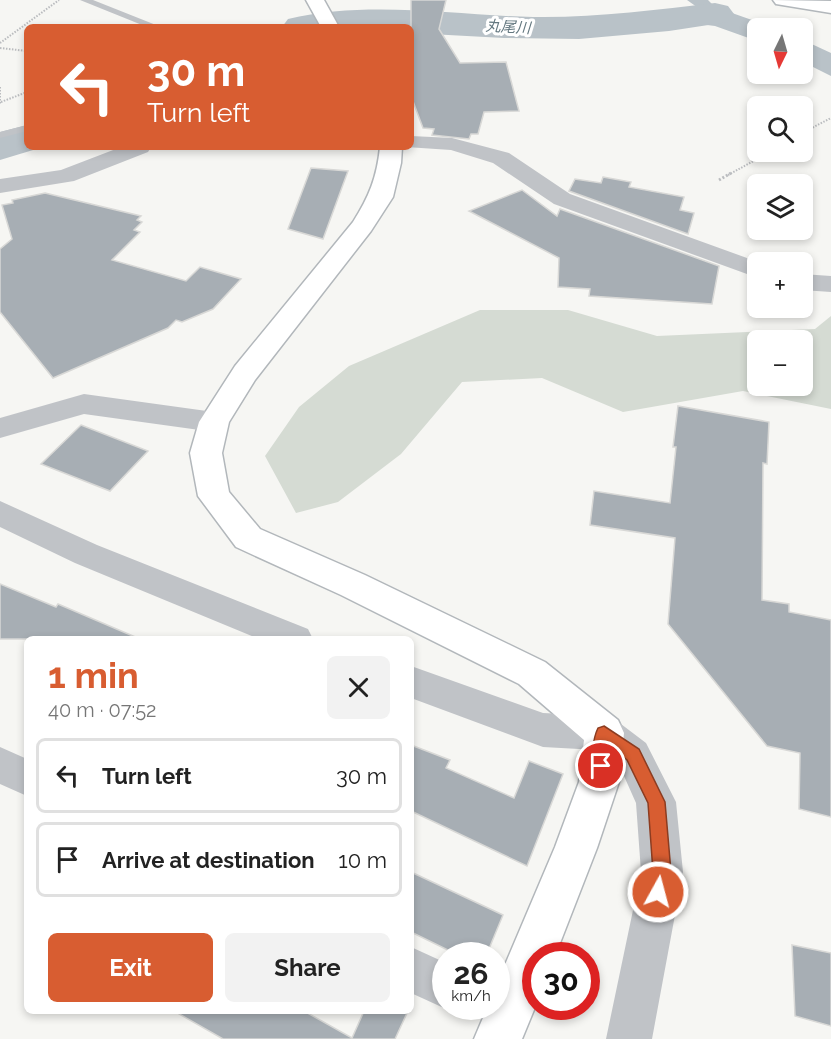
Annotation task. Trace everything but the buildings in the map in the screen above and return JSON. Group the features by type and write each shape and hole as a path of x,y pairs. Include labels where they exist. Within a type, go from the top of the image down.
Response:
{"street":[{"path":"315,0 328,24"},
{"path":"782,0 831,7"},
{"path":"414,142 452,144 501,158 562,199 747,267"},
{"path":"0,186 66,176 132,150"},
{"path":"391,150 390,163 381,197 362,226 245,373 214,422 206,453 214,496 248,538 353,585 532,673 633,755 656,802 662,872 629,1039"},
{"path":"813,283 831,284"},
{"path":"0,428 84,404 214,422"},
{"path":"0,513 87,554 289,636"},
{"path":"414,683 543,729 604,733"},
{"path":"497,1021 576,848 599,782 604,733"},
{"path":"0,765 24,777"},
{"path":"414,971 432,980"}],"lane":[{"path":"85,0 148,24"},
{"path":"0,135 24,129"}],"path":[{"path":"26,24 59,0"},
{"path":"0,43 24,26"},
{"path":"0,48 24,51"},
{"path":"0,87 0,103 24,93"},
{"path":"813,127 831,118"},
{"path":"719,180 752,162"}],"shaded area":[{"path":"687,0 708,0 715,7 747,18 747,37 715,26 691,23 696,15 704,12"},
{"path":"813,45 831,53 831,76 813,67"},
{"path":"480,310 568,310 657,336 747,332 747,392 623,412 542,378 462,382 401,454 338,502 296,513 265,456 299,407 349,366"},
{"path":"831,316 831,409 767,396 813,396 813,330 792,330 815,329"}],"waterway":[{"name":"丸尾川","path":"323,24 388,20 556,28 624,24 715,14"},
{"name":"丸尾川","path":"0,147 24,139"}],"route":[{"path":"601,766 604,733 633,755 656,802 662,872 658,892"}]}
